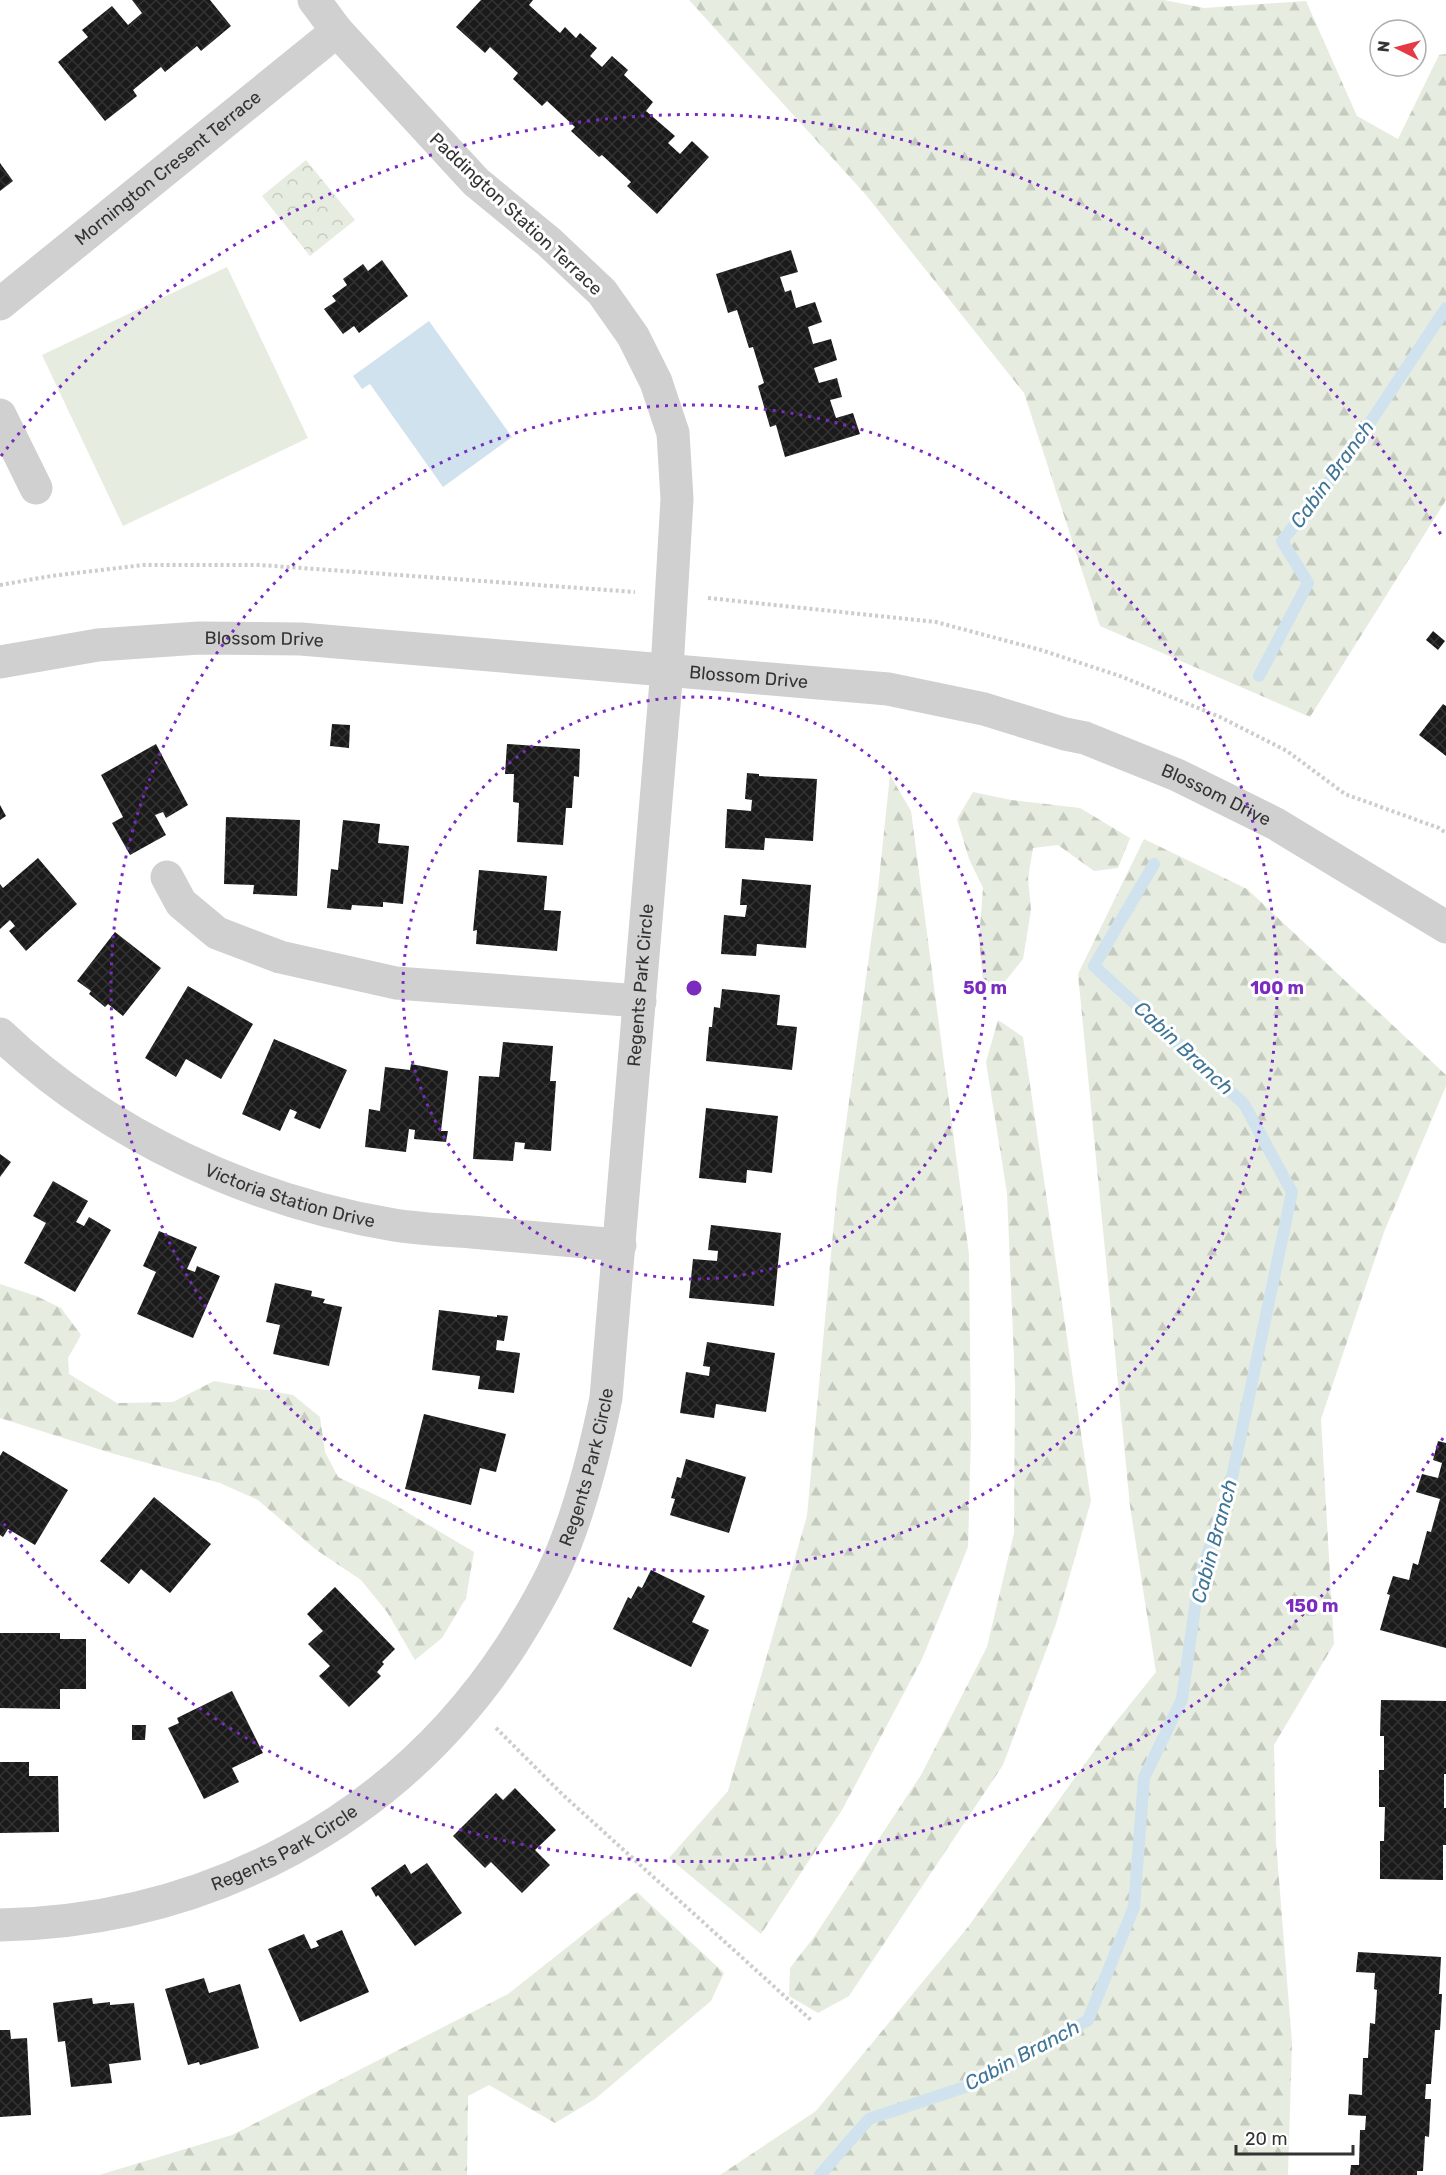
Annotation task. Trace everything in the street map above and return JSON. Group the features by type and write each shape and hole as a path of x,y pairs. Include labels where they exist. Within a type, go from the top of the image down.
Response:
{"street":[{"name":"Paddington Station Terrace","path":"314,0 337,31 477,182 549,242 602,292 633,336 656,382 673,433 677,499 667,669"},
{"name":"Mornington Cresent Terrace","path":"0,304 337,31"},
{"path":"0,414 36,488"},
{"name":"Blossom Drive","path":"0,662 98,645 199,638 301,639 888,689 984,709 1085,738 1178,775 1276,824 1446,927"},
{"name":"Regents Park Circle","path":"0,1925 42,1924 117,1914 190,1894 260,1866 326,1829 387,1785 450,1725 491,1675 532,1612 566,1544 590,1472 606,1398 667,669"},
{"path":"167,877 181,903 217,933 280,957 396,983 640,1001"},
{"name":"Victoria Station Drive","path":"0,1034 19,1052 84,1101 157,1146 239,1182 310,1206 395,1225 620,1245"}],"path":[{"path":"0,585 51,576 143,565 260,565 670,594 936,622 1041,650 1120,676 1220,717 1287,751 1345,794 1439,828 1446,833"},
{"path":"470,1701 562,1794 812,2021"}],"green space":[{"path":"689,0 1164,0 1204,8 1306,1 1357,116 1398,139 1439,55 1446,54 1446,500 1310,717 1100,626 1024,393 866,195"},
{"path":"306,160 355,220 310,256 262,196"},
{"path":"227,267 308,438 123,526 42,355"},
{"path":"890,775 911,811 969,1254 971,1436 968,1547 922,1659 842,1810 761,1934 669,1858 728,1791 807,1516 837,1189 877,898"},
{"path":"973,792 1011,800 1080,808 1130,838 1118,868 1094,871 1058,845 1033,848 1028,878 1031,910 1023,959 999,989 983,982 979,940 983,888 969,859 957,819"},
{"path":"1144,839 1247,889 1446,1075 1446,1086 1384,1232 1321,1419 1334,1644 1274,1745 1276,1842 1292,2043 1288,2175 720,2175 816,2111 968,1927 1107,1733 1156,1672 1130,1506 1078,974"},
{"path":"998,1020 1023,1037 1091,1501 1056,1624 1003,1765 849,1996 818,2013 789,1996 790,1968 814,1937 921,1775 987,1647 1014,1533 1015,1383 1007,1193 986,1062"},
{"path":"0,1284 36,1296 61,1308 81,1335 68,1358 69,1374 117,1403 173,1402 214,1381 293,1395 320,1417 325,1452 338,1477 388,1501 474,1552 466,1598 442,1638 415,1660 387,1612 361,1580 315,1549 258,1500 220,1483 111,1453 0,1418"},
{"path":"637,1892 724,1973 711,2001 595,2099 555,2123 489,2085 468,2096 467,2175 99,2175 232,2135 508,1994"}],"water":[{"path":"429,321 512,437 443,487 370,384 362,389 353,376"}],"building":[{"path":"132,0 210,0 231,26 201,51 197,46 165,72 161,67 133,90 137,96 105,121 58,62 88,37 82,30 112,6 128,25 142,13"},
{"path":"481,0 533,0 529,5 560,33 565,27 576,38 580,33 597,48 590,56 602,67 612,56 628,70 624,75 653,102 646,111 675,136 668,143 680,154 692,141 709,157 657,214 627,186 631,182 571,131 575,127 547,101 542,106 513,79 518,73 490,47 485,53 456,27"},
{"path":"0,163 13,181 0,191"},
{"path":"791,250 798,272 780,277 785,292 791,290 796,308 815,302 822,322 808,327 813,344 831,339 837,360 814,368 819,383 837,378 842,397 830,400 836,418 853,413 860,434 785,457 776,425 770,427 758,386 764,383 753,347 749,348 737,310 728,313 716,274"},
{"path":"382,260 408,296 359,333 354,326 343,334 324,309 336,301 332,296 347,285 343,279 363,264 368,271"},
{"path":"1433,631 1445,641 1438,650 1426,640"},
{"path":"1443,704 1446,706 1446,756 1419,735"},
{"path":"332,724 350,725 349,748 330,746"},
{"path":"156,744 188,805 166,818 163,812 155,815 166,835 130,855 112,823 123,817 101,775"},
{"path":"507,744 580,749 579,777 574,776 572,808 566,808 563,845 517,842 519,803 513,802 514,774 505,774"},
{"path":"747,773 759,774 759,776 817,779 813,841 765,838 764,850 725,848 727,809 751,811 752,800 745,799"},
{"path":"0,805 6,816 0,820"},
{"path":"226,817 300,820 297,896 253,894 254,885 224,884"},
{"path":"343,820 380,824 378,843 409,846 403,904 383,902 383,907 352,905 351,910 327,908 331,869 338,870"},
{"path":"38,858 77,904 26,951 9,931 15,926 10,920 0,929 0,884 3,888"},
{"path":"479,870 547,876 544,910 561,911 557,951 476,944 477,930 473,931"},
{"path":"742,879 811,885 806,948 757,944 756,956 721,954 724,915 745,917 747,905 740,905"},
{"path":"115,932 161,968 123,1016 108,1004 105,1007 89,994 91,991 77,981"},
{"path":"188,986 253,1024 221,1079 186,1059 176,1077 145,1058"},
{"path":"722,989 780,995 777,1025 797,1027 792,1070 706,1061 709,1027 712,1027 714,1007 720,1008"},
{"path":"274,1039 347,1070 320,1129 294,1118 297,1112 290,1109 280,1131 242,1114"},
{"path":"503,1042 553,1046 550,1081 556,1081 551,1151 524,1149 525,1143 515,1142 513,1161 473,1159 479,1076 499,1077"},
{"path":"411,1064 448,1071 441,1131 448,1131 446,1142 414,1139 415,1130 409,1129 406,1152 365,1147 369,1109 380,1111 385,1067 410,1070"},
{"path":"706,1108 778,1116 772,1173 747,1170 746,1183 699,1178"},
{"path":"0,1154 11,1162 0,1177"},
{"path":"53,1181 88,1201 76,1222 84,1226 89,1217 111,1230 75,1292 24,1263 46,1223 33,1216"},
{"path":"711,1225 781,1233 774,1306 689,1298 693,1259 717,1261 718,1251 708,1250"},
{"path":"159,1231 197,1247 187,1269 195,1272 197,1266 220,1276 193,1338 137,1314 156,1272 143,1266"},
{"path":"275,1283 312,1291 311,1296 325,1299 323,1303 342,1307 329,1366 273,1354 280,1325 266,1322"},
{"path":"439,1310 497,1317 497,1315 508,1316 504,1341 497,1340 496,1350 520,1353 514,1393 478,1389 480,1376 432,1370"},
{"path":"707,1342 775,1353 766,1412 716,1404 714,1418 680,1413 686,1372 709,1376 710,1367 703,1366"},
{"path":"424,1414 506,1434 496,1472 480,1468 471,1505 405,1489"},
{"path":"1438,1441 1446,1443 1446,1648 1380,1630 1393,1576 1409,1580 1413,1563 1418,1565 1427,1531 1431,1532 1440,1499 1416,1492 1422,1474 1438,1478 1442,1463 1433,1460"},
{"path":"3,1451 68,1490 35,1545 8,1529 3,1537 0,1535 0,1456"},
{"path":"686,1459 746,1477 729,1533 670,1515 675,1499 671,1498 677,1477 681,1478"},
{"path":"154,1497 211,1544 170,1593 141,1569 129,1584 100,1561"},
{"path":"651,1570 705,1596 692,1622 709,1630 691,1667 613,1629 628,1597 631,1599 638,1586 642,1588"},
{"path":"335,1587 395,1649 382,1662 384,1664 377,1672 381,1676 349,1707 319,1676 330,1666 308,1644 323,1631 307,1614"},
{"path":"0,1633 60,1633 60,1639 86,1639 86,1689 60,1689 60,1709 0,1708"},
{"path":"232,1691 263,1753 232,1768 239,1782 204,1799 168,1728 179,1723 177,1718"},
{"path":"1381,1700 1446,1701 1444,1808 1446,1808 1446,1845 1443,1845 1443,1880 1380,1879 1380,1841 1384,1841 1385,1807 1379,1807 1379,1770 1384,1770 1384,1736 1380,1736"},
{"path":"132,1725 146,1725 145,1740 132,1740"},
{"path":"0,1762 29,1762 29,1776 58,1776 59,1832 0,1833"},
{"path":"515,1788 556,1830 535,1850 550,1865 522,1893 491,1862 485,1868 453,1836 496,1793 503,1800"},
{"path":"427,1863 462,1913 415,1946 371,1888 405,1864 411,1874"},
{"path":"342,1930 369,1992 300,2022 268,1949 304,1934 311,1949 319,1946 316,1941"},
{"path":"1358,1952 1441,1957 1440,2030 1435,2030 1431,2084 1426,2084 1425,2099 1431,2099 1429,2137 1425,2136 1423,2171 1417,2171 1417,2175 1350,2175 1351,2165 1359,2165 1360,2130 1365,2130 1366,2116 1348,2115 1349,2094 1362,2095 1363,2058 1368,2058 1370,2023 1375,2024 1377,1990 1374,1989 1375,1973 1356,1972"},
{"path":"204,1978 209,1993 240,1984 259,2048 200,2065 199,2062 188,2065 165,1989"},
{"path":"92,1998 93,2004 134,2003 141,2060 109,2064 112,2083 71,2087 65,2041 58,2042 53,2003"},
{"path":"0,2030 10,2030 11,2039 27,2038 31,2115 0,2117"}],"waterway":[{"name":"Cabin Branch","path":"1259,676 1308,583 1282,541 1342,465 1446,308"},
{"name":"Cabin Branch","path":"820,2175 869,2119 977,2083 1088,2020 1134,1907 1144,1778 1182,1699 1199,1579 1231,1482 1292,1192 1244,1104 1094,966 1154,864"}]}
